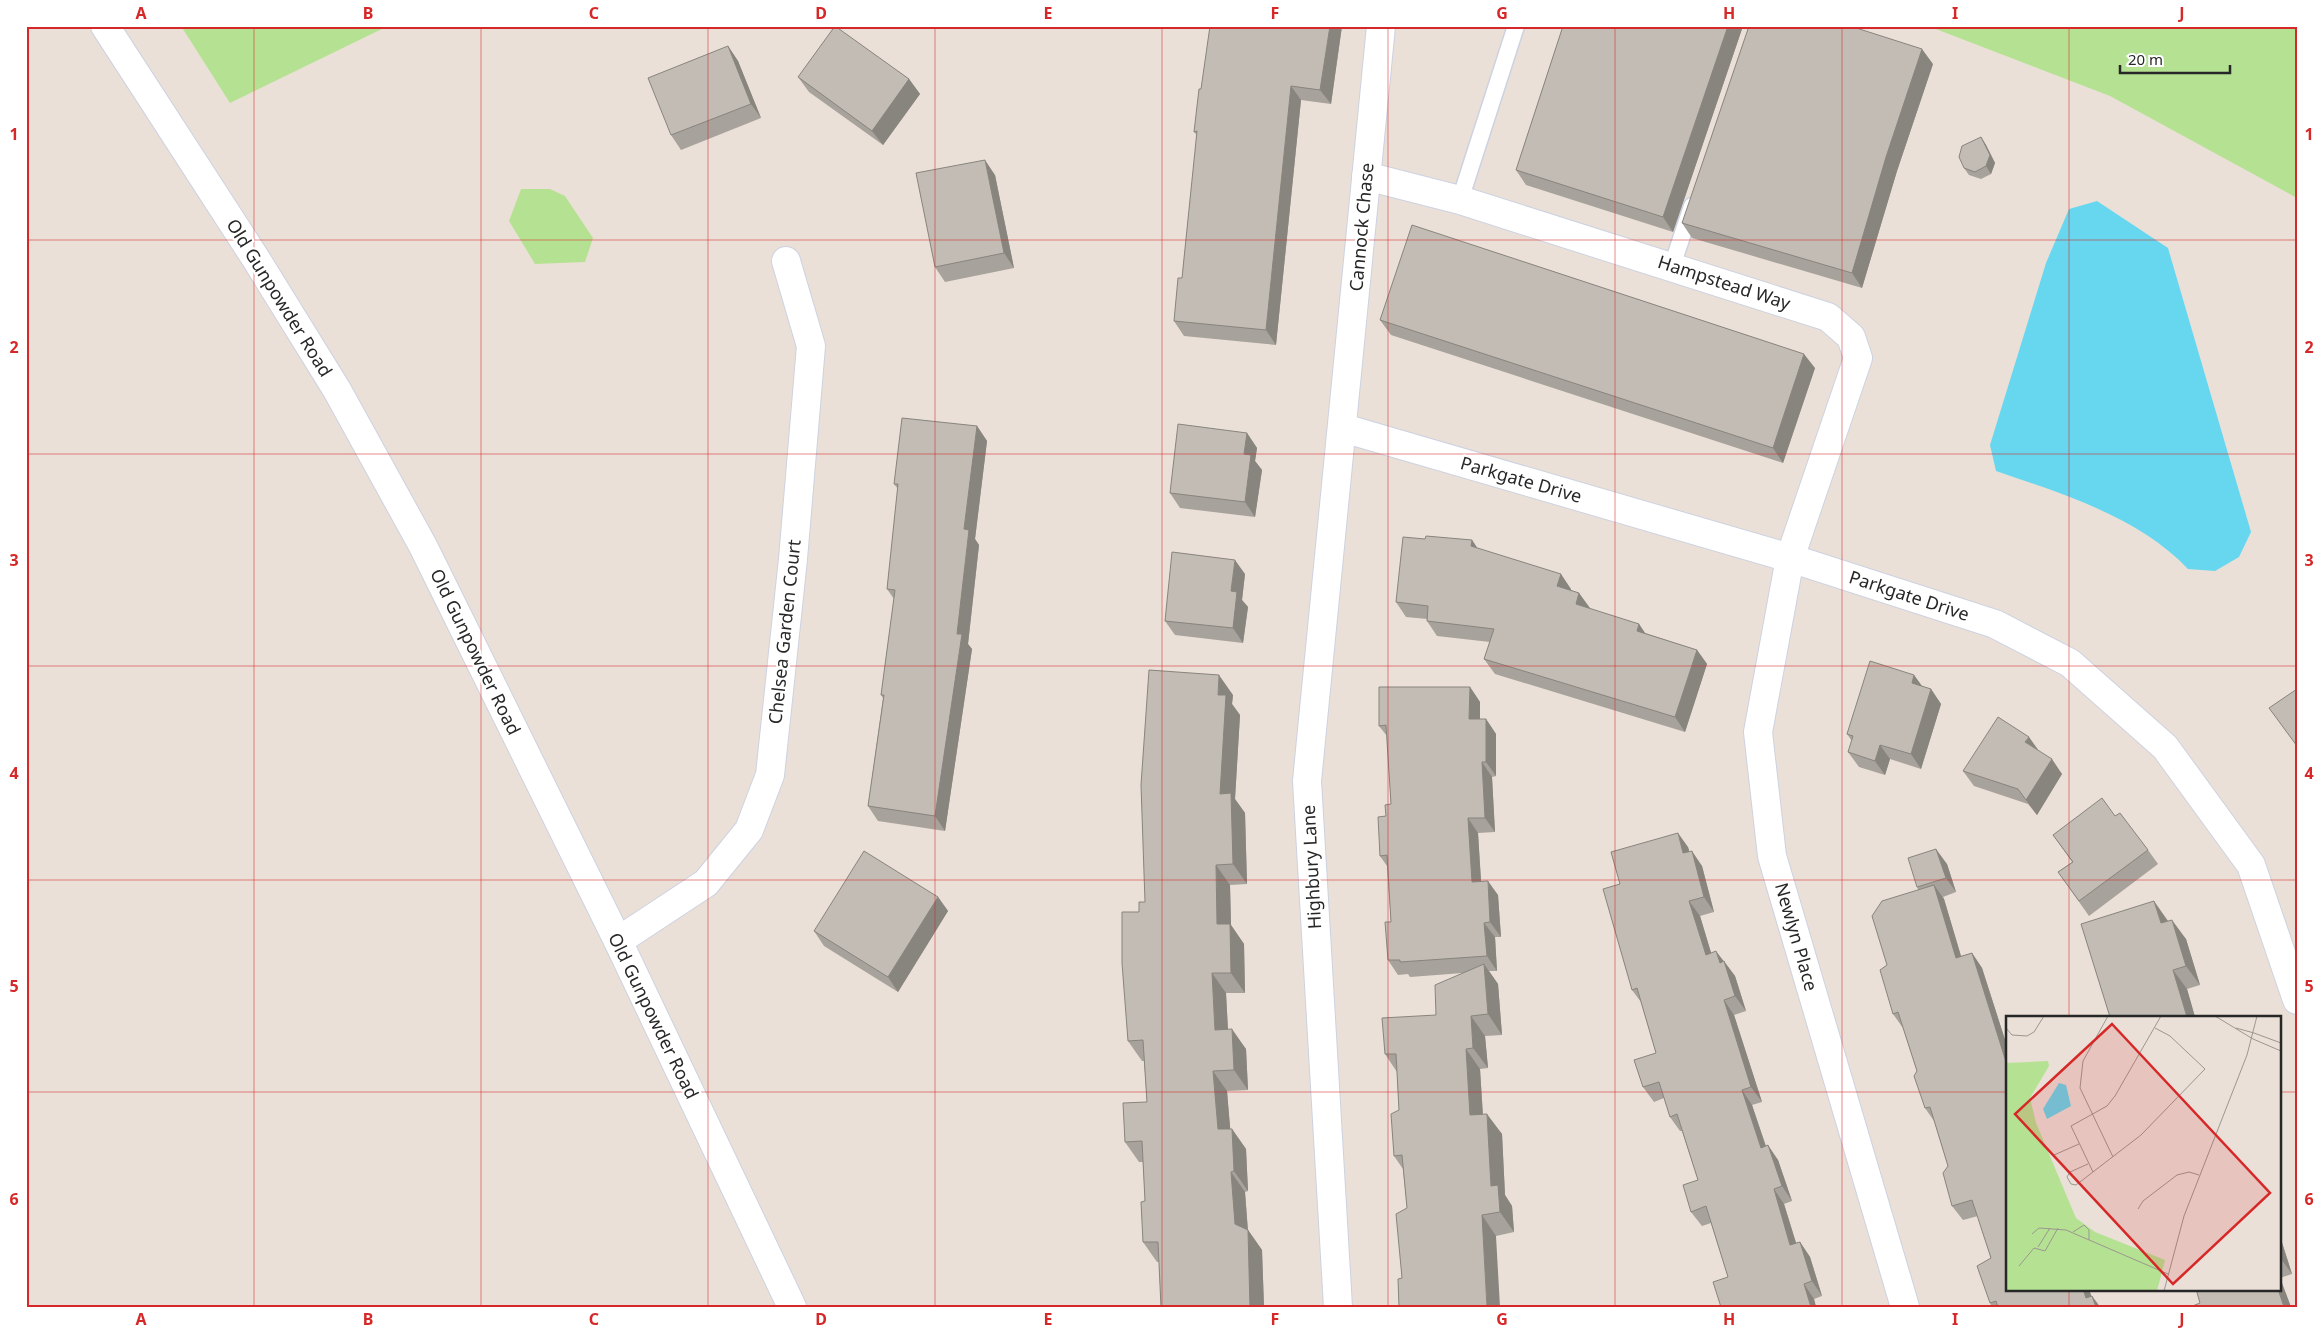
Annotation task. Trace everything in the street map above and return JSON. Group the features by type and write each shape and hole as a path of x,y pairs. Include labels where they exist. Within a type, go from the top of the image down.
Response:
{"street":[{"name":"Cannock Chase","path":"1343,428 1381,26"},
{"name":"Old Gunpowder Road","path":"110,28 346,405 423,546 618,941 792,1307"},
{"name":"Hampstead Way","path":"1366,176 1460,200 1828,316 1852,337 1858,358 1790,558"},
{"name":"Chelsea Garden Court","path":"618,941 706,883 749,830 770,775 793,559 811,346 786,261"},
{"name":"Parkgate Drive","path":"1343,428 1790,558 1995,624 2070,662 2164,747 2251,865 2297,1000"},
{"name":"Highbury Lane","path":"1338,1307 1307,781 1343,428"},
{"name":"Newlyn Place","path":"1790,558 1758,732 1772,856 1905,1307"}],"lane":[{"path":"1460,200 1516,26"},
{"path":"1672,266 1697,192"}],"green space":[{"path":"181,26 388,26 230,103"},
{"path":"1928,26 2297,26 2297,198 2110,96"},
{"path":"521,189 550,189 565,196 593,238 585,262 535,264 509,221"}],"water":[{"path":"2097,201 2168,248 2251,532 2239,557 2215,571 2188,569 2147,535 2123,521 2073,498 1996,471 1990,445 2046,263 2069,209"}],"building":[{"path":"835,26 909,79 872,131 798,77"},
{"path":"1210,26 1330,26 1320,90 1291,86 1266,330 1174,321 1178,278 1182,278 1197,131 1194,132 1199,89 1201,89"},
{"path":"1563,26 1728,26 1663,217 1516,170"},
{"path":"1749,26 1850,26 1922,49 1886,157 1852,273 1682,223"},
{"path":"728,46 751,104 671,135 648,78"},
{"path":"1981,137 1990,155 1986,166 1975,172 1964,168 1959,157 1962,146"},
{"path":"985,160 1004,253 935,267 916,173"},
{"path":"1412,225 1804,354 1773,448 1380,320"},
{"path":"902,418 977,426 964,529 969,530 957,634 962,634 935,816 868,806 884,695 881,695 895,590 887,589 898,484 894,484"},
{"path":"1178,424 1247,433 1244,454 1251,455 1245,502 1170,493"},
{"path":"1426,536 1472,540 1471,546 1561,574 1557,586 1579,593 1576,604 1639,624 1637,631 1697,650 1675,717 1484,659 1494,629 1427,621 1428,606 1396,602 1403,537 1425,539"},
{"path":"1172,552 1235,560 1231,591 1237,592 1233,628 1165,621"},
{"path":"1870,661 1914,675 1912,683 1931,689 1911,754 1880,745 1875,761 1848,752 1853,736 1847,734"},
{"path":"1149,670 1219,675 1218,695 1226,695 1220,794 1231,793 1233,864 1216,865 1217,924 1230,924 1231,973 1212,973 1215,1030 1232,1029 1234,1070 1213,1071 1218,1129 1232,1129 1234,1171 1231,1172 1235,1224 1248,1230 1250,1307 1161,1307 1158,1242 1143,1242 1141,1202 1145,1201 1142,1141 1125,1142 1123,1103 1147,1102 1143,1040 1128,1041 1122,963 1122,912 1139,912 1139,902 1145,902 1141,785"},
{"path":"1379,687 1470,687 1469,719 1486,719 1486,762 1482,762 1485,818 1468,818 1472,882 1488,881 1490,922 1484,923 1487,956 1400,962 1400,960 1388,960 1385,922 1391,922 1387,855 1380,856 1378,817 1386,816 1385,805 1391,804 1386,725 1379,726"},
{"path":"2297,689 2297,746 2269,708"},
{"path":"1998,717 2029,737 2025,742 2052,759 2026,800 2018,789 1963,771"},
{"path":"2102,798 2115,816 2120,813 2148,850 2079,901 2058,872 2073,862 2053,835"},
{"path":"1678,833 1683,853 1692,851 1704,897 1689,901 1706,955 1716,951 1720,963 1724,961 1735,996 1724,1000 1751,1087 1742,1090 1761,1148 1768,1145 1782,1186 1774,1189 1790,1245 1800,1242 1812,1281 1804,1284 1811,1307 1721,1307 1713,1282 1728,1277 1706,1206 1691,1212 1683,1185 1698,1180 1677,1114 1670,1117 1659,1082 1643,1087 1634,1060 1656,1053 1637,988 1632,990 1603,889 1620,884 1611,852"},
{"path":"1936,849 1946,878 1917,887 1908,858"},
{"path":"864,851 938,897 888,977 814,931"},
{"path":"1934,885 1956,958 1972,953 2006,1062 2006,1290 2083,1290 2086,1298 2092,1296 2096,1307 1998,1307 1996,1301 1990,1303 1977,1266 1991,1258 1972,1200 1952,1206 1943,1173 1948,1166 1930,1107 1925,1108 1914,1076 1917,1071 1898,1012 1893,1014 1880,970 1887,965 1872,916 1882,901"},
{"path":"2154,901 2161,923 2172,920 2186,966 2173,970 2187,1016 2110,1016 2081,924"},
{"path":"1484,964 1488,1014 1471,1016 1473,1048 1466,1049 1470,1115 1487,1114 1491,1186 1498,1185 1500,1212 1482,1215 1487,1307 1399,1307 1398,1279 1402,1278 1396,1214 1407,1208 1402,1155 1394,1156 1391,1114 1399,1110 1396,1054 1385,1054 1382,1018 1436,1015 1435,985"},
{"path":"2196,1290 2278,1290 2284,1307 2190,1307 2200,1303"}]}
